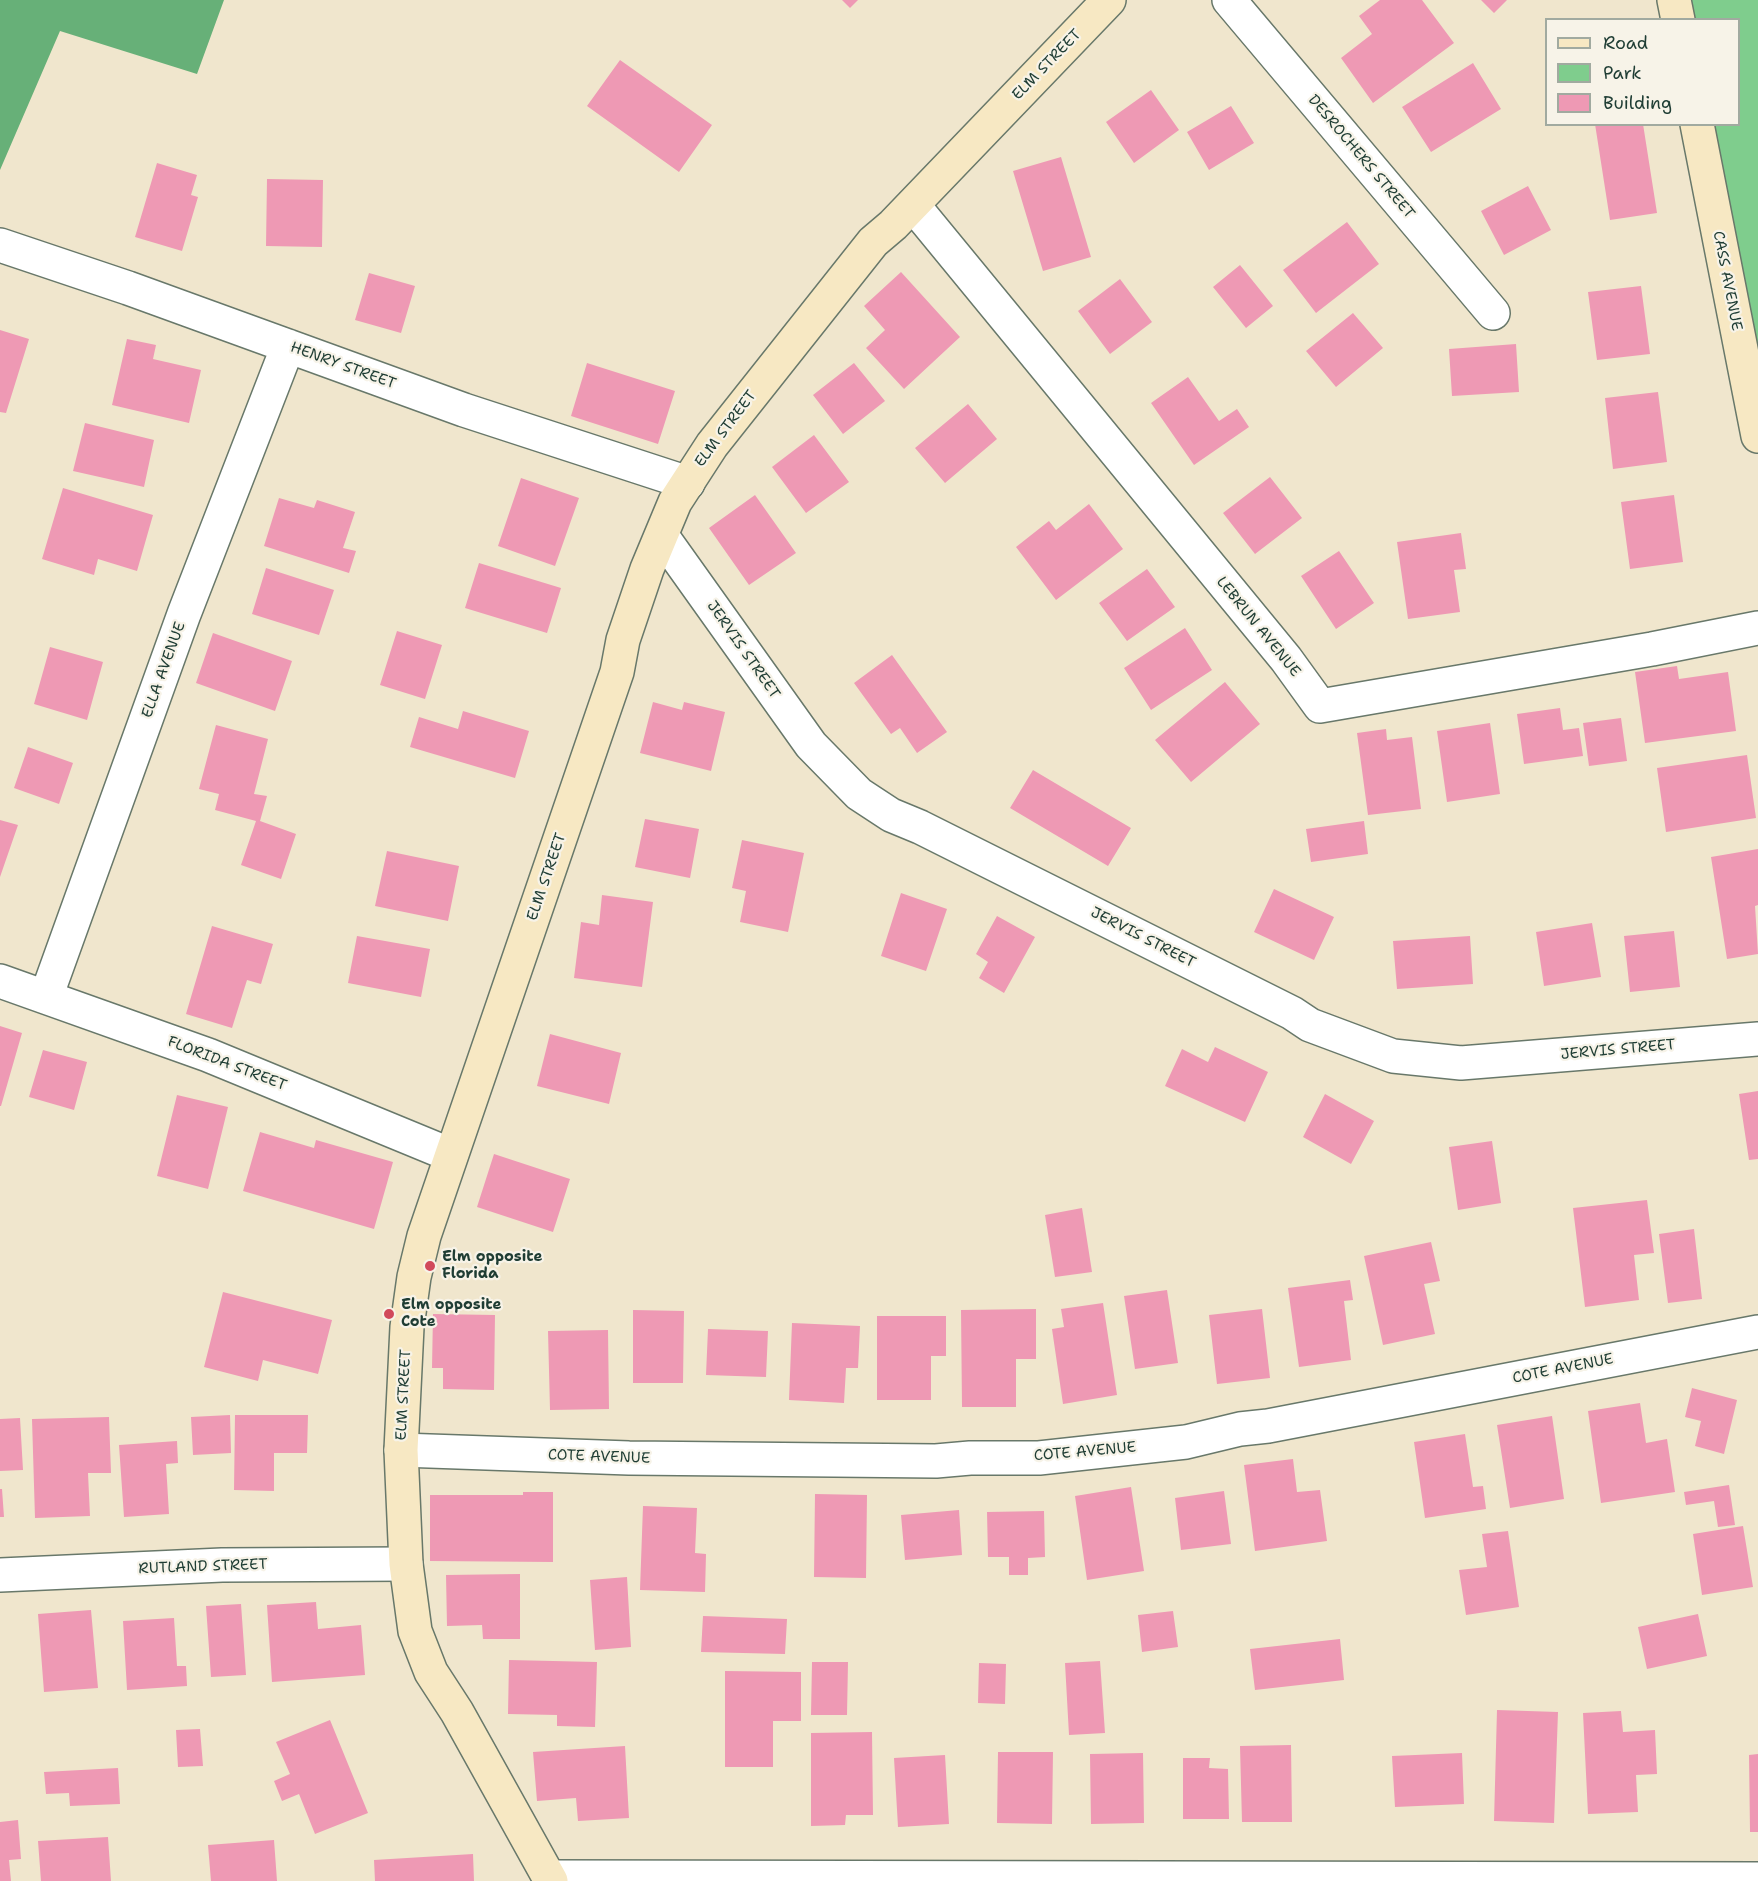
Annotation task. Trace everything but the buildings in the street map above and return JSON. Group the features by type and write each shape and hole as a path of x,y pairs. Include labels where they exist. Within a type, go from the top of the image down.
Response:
{"street":[{"name":"ELM STREET","path":"550,1879 457,1712 431,1672 415,1630 406,1564 401,1450 407,1327 414,1277 424,1236 617,672 623,640 636,599 675,502 712,445 873,242 913,205 1109,0"},
{"name":"DESROCHERS STREET","path":"1229,0 1493,313"},
{"path":"1674,0 1678,18"},
{"name":"CASS AVENUE","path":"1697,126 1758,436"},
{"name":"LEBRUN AVENUE","path":"913,205 1286,659 1320,706 1652,650 1758,628"},
{"name":"HENRY STREET","path":"0,245 128,288 464,410 688,483"},
{"name":"ELLA AVENUE","path":"46,997 184,614 288,346"},
{"name":"JERVIS STREET","path":"662,536 811,745 859,794 891,815 920,827 1292,1012 1319,1029 1393,1056 1461,1063 1758,1039"},
{"name":"FLORIDA STREET","path":"0,981 208,1055 451,1155"},
{"name":"COTE AVENUE","path":"401,1450 677,1459 936,1461 970,1458 1039,1458 1186,1442 1758,1332"},
{"name":"RUTLAND STREET","path":"0,1575 222,1565 406,1564"},
{"path":"550,1879 1758,1879"}],"green space":[{"path":"0,0 224,0 197,74 60,31 0,170"},
{"path":"1678,0 1758,0 1758,385 1699,126 1740,126 1740,18 1681,18"}],"place":[{"name":"Elm opposite Florida","path":"430,1266"},
{"name":"Elm opposite Cote","path":"389,1314"}]}
